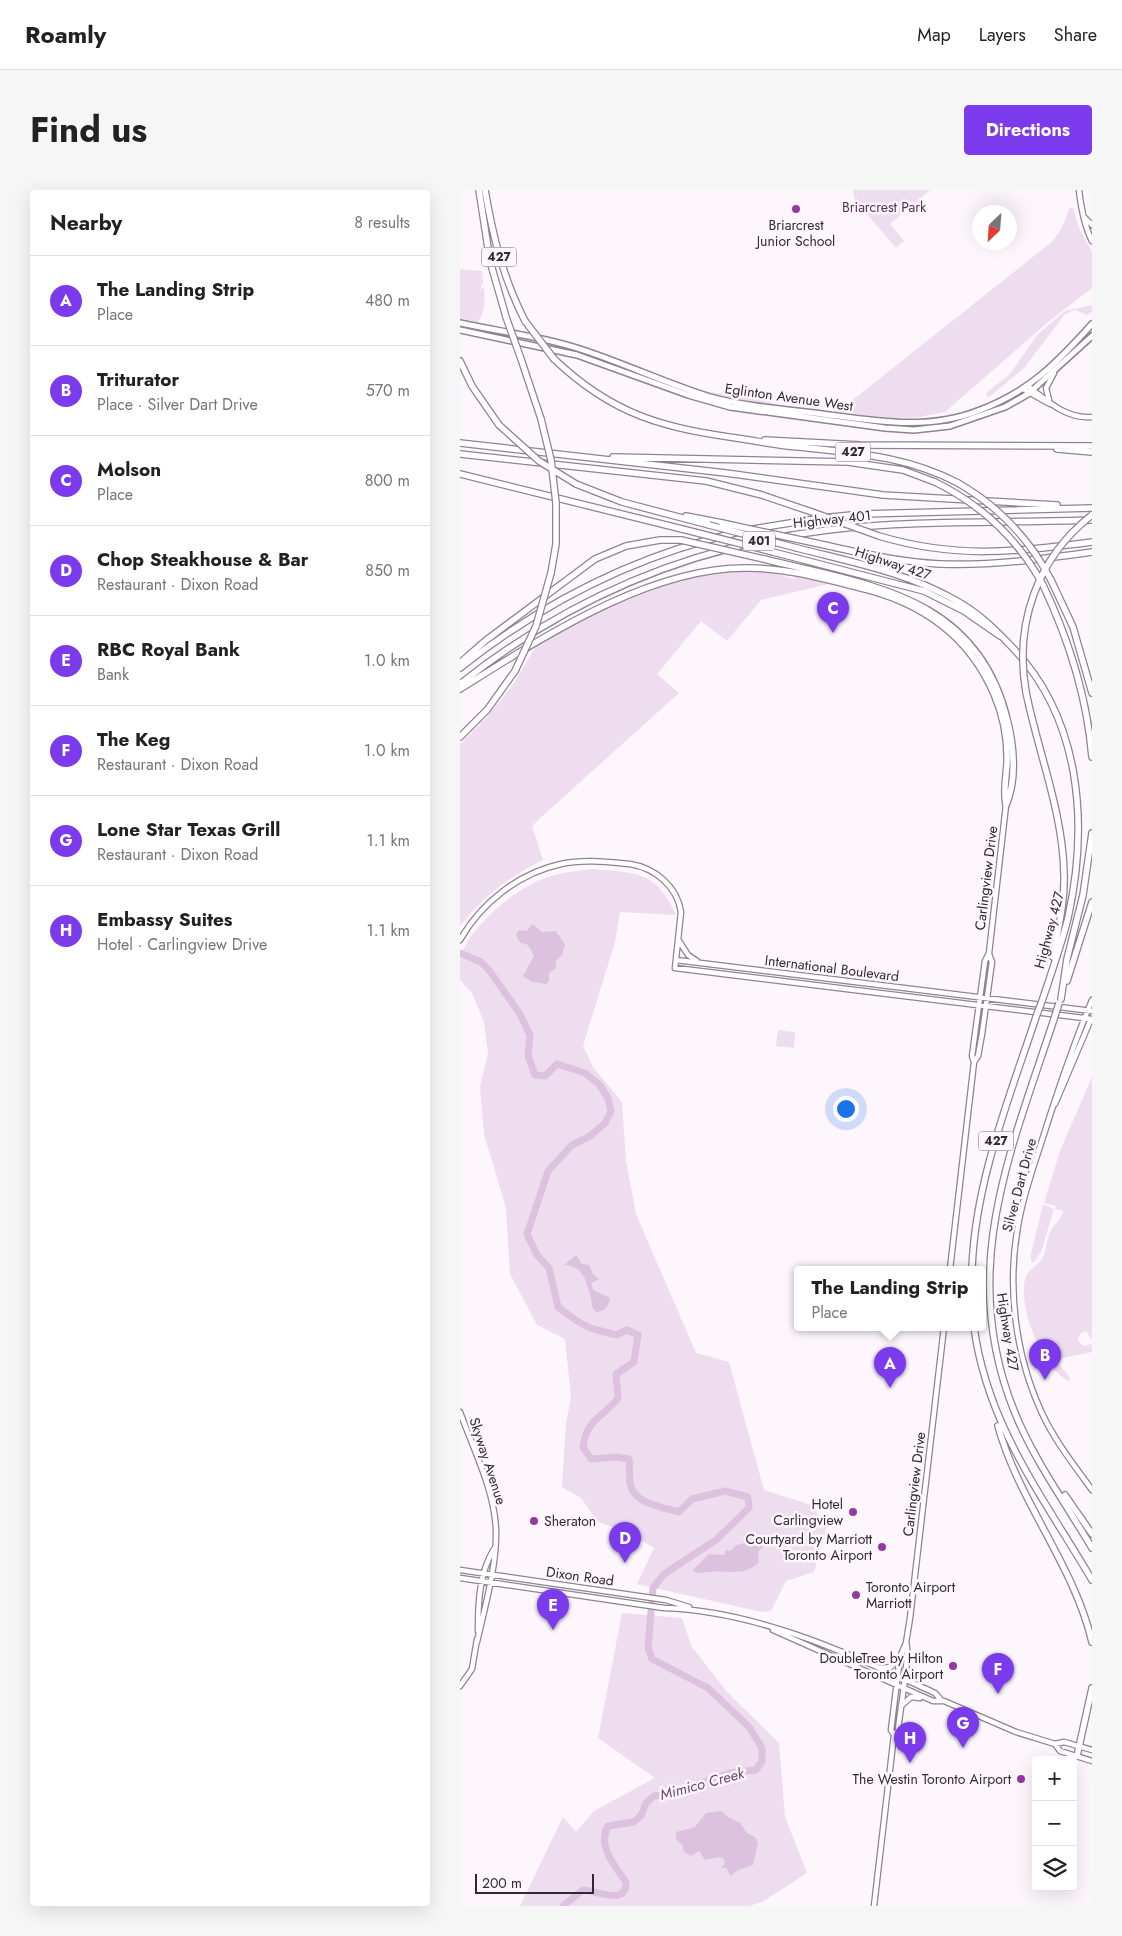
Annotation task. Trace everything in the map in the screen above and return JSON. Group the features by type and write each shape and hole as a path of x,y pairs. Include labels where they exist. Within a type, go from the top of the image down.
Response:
{"highway":[{"path":"460,737 487,710 515,671 536,626 551,573 556,535 556,503 550,454 541,419 506,317 490,261 478,190"},
{"name":"427","path":"485,190 494,243 514,299 525,321 554,360 581,384 643,418 680,429 782,446 885,456 926,468 958,483 979,496 1008,520 1032,548 1051,580 1073,627 1092,693"},
{"name":"Highway 427","path":"460,361 472,386 499,425 532,457 576,484 612,499 889,572 927,586 976,613 994,626 1031,668 1056,710 1071,756 1076,787 1078,835 1073,887 1064,931 982,1188 975,1227 972,1266"},
{"path":"743,439 860,445 1092,446"},
{"path":"460,443 567,454 884,495 1092,508"},
{"path":"1012,446 1092,452"},
{"path":"460,454 706,481 762,495 879,536 922,547 969,552 1015,551 1092,542"},
{"path":"567,454 848,462 903,470 935,482 960,495 993,520 1021,550 1043,585 1063,628 1074,664 1092,757"},
{"path":"460,474 924,591 964,611 1008,642"},
{"name":"Highway 401","path":"460,668 521,624 594,583 666,553 735,533 789,522 840,516 1092,508"},
{"path":"654,511 891,558 947,564 997,563 1092,552"},
{"path":"1046,986 1062,907 1064,864 1059,828 1026,692 1022,648 1025,621 1033,594 1047,565 1060,546 1092,515"},
{"name":"Highway 401","path":"460,684 521,639 587,601 652,572 714,552 780,537 829,530 1092,520"},
{"path":"460,663 493,635 595,560 626,546 660,540 681,540 764,559 902,595 935,613 958,632 972,647 988,670 1005,709 1012,753 1010,797 1006,805"},
{"path":"460,689 575,621 663,583 711,570 731,568 768,568 805,574 903,600 933,617 964,644 982,669 995,696 1001,715 1007,748 1004,796 1006,805"},
{"path":"1060,1001 1067,959 1085,887 1092,833"},
{"name":"Highway 427","path":"1092,902 999,1194 991,1236 988,1277 991,1324 1003,1380 1021,1426 1092,1548"},
{"path":"975,1331 980,1364 1007,1453 1075,1590 1087,1619 1092,1642"},
{"path":"993,1407 1024,1467 1092,1580"},
{"path":"1038,1458 1092,1534"},
{"path":"1077,1756 1090,1706 1092,1688"}],"main road":[{"path":"1080,190 1086,218 1092,226"},
{"path":"1086,218 1084,225 1092,241"},
{"name":"Eglinton Avenue West","path":"460,323 568,345 698,393 727,401 881,422 916,423 957,418 1002,401 1025,388 1047,372 1092,324"},
{"name":"Eglinton Avenue West","path":"460,330 577,355 688,395 730,407 885,428 914,430 950,426 1005,407 1031,392 1090,338"},
{"path":"1050,404 1046,390 1054,372"},
{"path":"1025,388 1056,408 1081,417 1092,417"},
{"name":"Carlingview Drive","path":"950,1266 974,1062 980,1048 982,1005 992,962 989,953 1006,805"},
{"path":"460,940 481,910 512,885 535,872 555,866 589,861 639,865 658,875 666,882 680,905 676,960"},
{"path":"679,934 684,950 688,955 700,962"},
{"name":"International Boulevard","path":"1090,1011 700,962 676,960 675,968 1084,1019 1092,1018"},
{"name":"Silver Dart Drive","path":"1091,1488 1064,1453 1041,1411 1025,1367 1014,1309 1014,1253 1018,1224 1055,1094 1084,1019 1090,1011 1092,1000"},
{"name":"Silver Dart Drive","path":"1050,1114 1092,1018"},
{"name":"Carlingview Drive","path":"894,1735 891,1730 896,1685 900,1657 906,1643 944,1331"},
{"name":"Skyway Avenue","path":"460,1412 492,1503 496,1528 491,1574 477,1642"},
{"name":"Skyway Avenue","path":"477,1642 482,1581 494,1548"},
{"name":"Dixon Road","path":"460,1570 666,1600 696,1609 740,1618 806,1638 880,1668 934,1693 941,1700 1016,1732 1055,1744 1064,1742 1092,1750"},
{"name":"Dixon Road","path":"460,1578 664,1608 696,1609"},
{"name":"Dixon Road","path":"763,1625 798,1643 933,1701 941,1700"},
{"path":"460,1686 472,1668 477,1642"},
{"name":"Carlingview Drive","path":"874,1906 894,1735 898,1731 908,1648 906,1643"},
{"path":"880,1668 893,1665 900,1657"},
{"path":"900,1706 912,1697 926,1698"},
{"name":"Dixon Road","path":"1055,1744 1060,1751 1092,1761"}],"green space":[{"name":"Briarcrest Park","path":"853,190 930,190 890,224 904,241 896,248 855,200"},
{"path":"1070,208 1073,208 1079,228 1092,252 1092,288 1048,322 945,412 919,417 894,418 854,414 840,410 1053,241 1061,229"},
{"path":"460,269 482,271 483,282 480,289 484,288 484,302 482,314 478,322 460,319"},
{"path":"1092,305 1092,312 1087,315 1075,310 1065,314 1024,368 988,398 986,393 1009,375 1038,334 1065,311"},
{"path":"692,389 766,401 784,407 834,411 839,414 747,403"},
{"path":"742,571 768,571 794,579 796,576 828,584 761,600 727,641 701,621 657,674 679,693 532,826 543,860 497,888 478,905 460,926 460,744 487,717 512,686 537,645 605,609 670,583 693,576"},
{"path":"592,869 633,873 643,877 661,889 676,915 620,912 615,942 583,1046 593,1067 622,1102 626,1161 636,1214 696,1353 729,1362 764,1490 811,1505 827,1526 814,1572 786,1581 771,1611 762,1612 637,1584 654,1548 630,1533 598,1522 581,1498 562,1487 566,1424 571,1397 565,1339 537,1325 510,1274 506,1208 484,1134 480,1086 488,1054 484,1022 472,993 460,980 460,961 471,937 492,912 505,901 542,879 567,872"},
{"path":"778,1030 795,1032 794,1048 776,1046"},
{"path":"1092,1077 1092,1340 1086,1331 1080,1334 1078,1340 1083,1346 1092,1344 1092,1352 1063,1358 1058,1363 1070,1378 1069,1381 1049,1363 1041,1350 1028,1318 1024,1288 1026,1276 1042,1259 1049,1234 1060,1219 1063,1211 1055,1209 1056,1206 1044,1203 1060,1151"},
{"path":"1043,1204 1054,1209 1041,1252 1033,1263 1031,1261 1031,1254"},
{"path":"622,1613 682,1618 692,1647 727,1692 779,1743 785,1817 807,1873 762,1902 749,1906 520,1906 563,1817 576,1832 594,1811 655,1778 598,1738"}],"shaded area":[{"path":"531,925 534,925 542,932 556,931 565,945 562,955 556,961 556,968 549,973 549,981 546,984 532,982 523,976 534,956 528,945 519,942 516,934 519,930 527,931"},
{"path":"576,1255 582,1264 589,1265 593,1274 599,1279 591,1283 593,1290 610,1298 609,1304 604,1310 596,1312 593,1309 587,1286 580,1271 571,1266 564,1265"},
{"path":"754,1540 762,1543 763,1547 758,1552 759,1562 748,1570 696,1573 693,1570 709,1554 724,1555 726,1550 730,1551 735,1546"},
{"path":"722,1811 728,1817 740,1823 747,1833 755,1837 758,1843 753,1865 736,1871 731,1876 726,1868 721,1868 725,1863 723,1858 705,1860 699,1851 691,1856 683,1851 683,1846 676,1839 676,1832 695,1827 706,1813"}],"waterway":[{"name":"Mimico Creek","path":"460,953 481,962 489,970 520,1014 530,1035 528,1056 535,1075 545,1076 557,1064 585,1073 599,1084 608,1098 611,1111 605,1123 590,1136 572,1145 548,1171 527,1234 537,1255 549,1268 558,1307 590,1328 616,1335 627,1330 638,1335 634,1362 616,1374 618,1398 592,1424 585,1437 583,1447 591,1459 616,1457 629,1459 632,1490 637,1496 650,1504 679,1512 692,1499 725,1491 748,1497 749,1508 716,1540 664,1574 653,1588 648,1648 652,1659 708,1688 749,1727 762,1748 762,1761 756,1770 730,1773 670,1794 654,1796 646,1803 641,1816 633,1822 608,1826 604,1841 608,1855 626,1882 625,1889 622,1894 617,1895 583,1890 563,1906"}],"place":[{"name":"Briarcrest Junior School","path":"796,209"},
{"name":"Molson","path":"833,633"},
{"name":"Triturator","path":"1045,1380"},
{"name":"The Landing Strip","path":"890,1388"},
{"name":"Hotel Carlingview","path":"853,1512"},
{"name":"Sheraton","path":"534,1521"},
{"name":"Courtyard by Marriott Toronto Airport","path":"882,1547"},
{"name":"Chop Steakhouse & Bar","path":"625,1563"},
{"name":"Toronto Airport Marriott","path":"856,1595"},
{"name":"RBC Royal Bank","path":"553,1630"},
{"name":"DoubleTree by Hilton Toronto Airport","path":"953,1666"},
{"name":"The Keg","path":"998,1694"},
{"name":"Lone Star Texas Grill","path":"963,1748"},
{"name":"Embassy Suites","path":"910,1763"},
{"name":"The Westin Toronto Airport","path":"1021,1779"}]}
